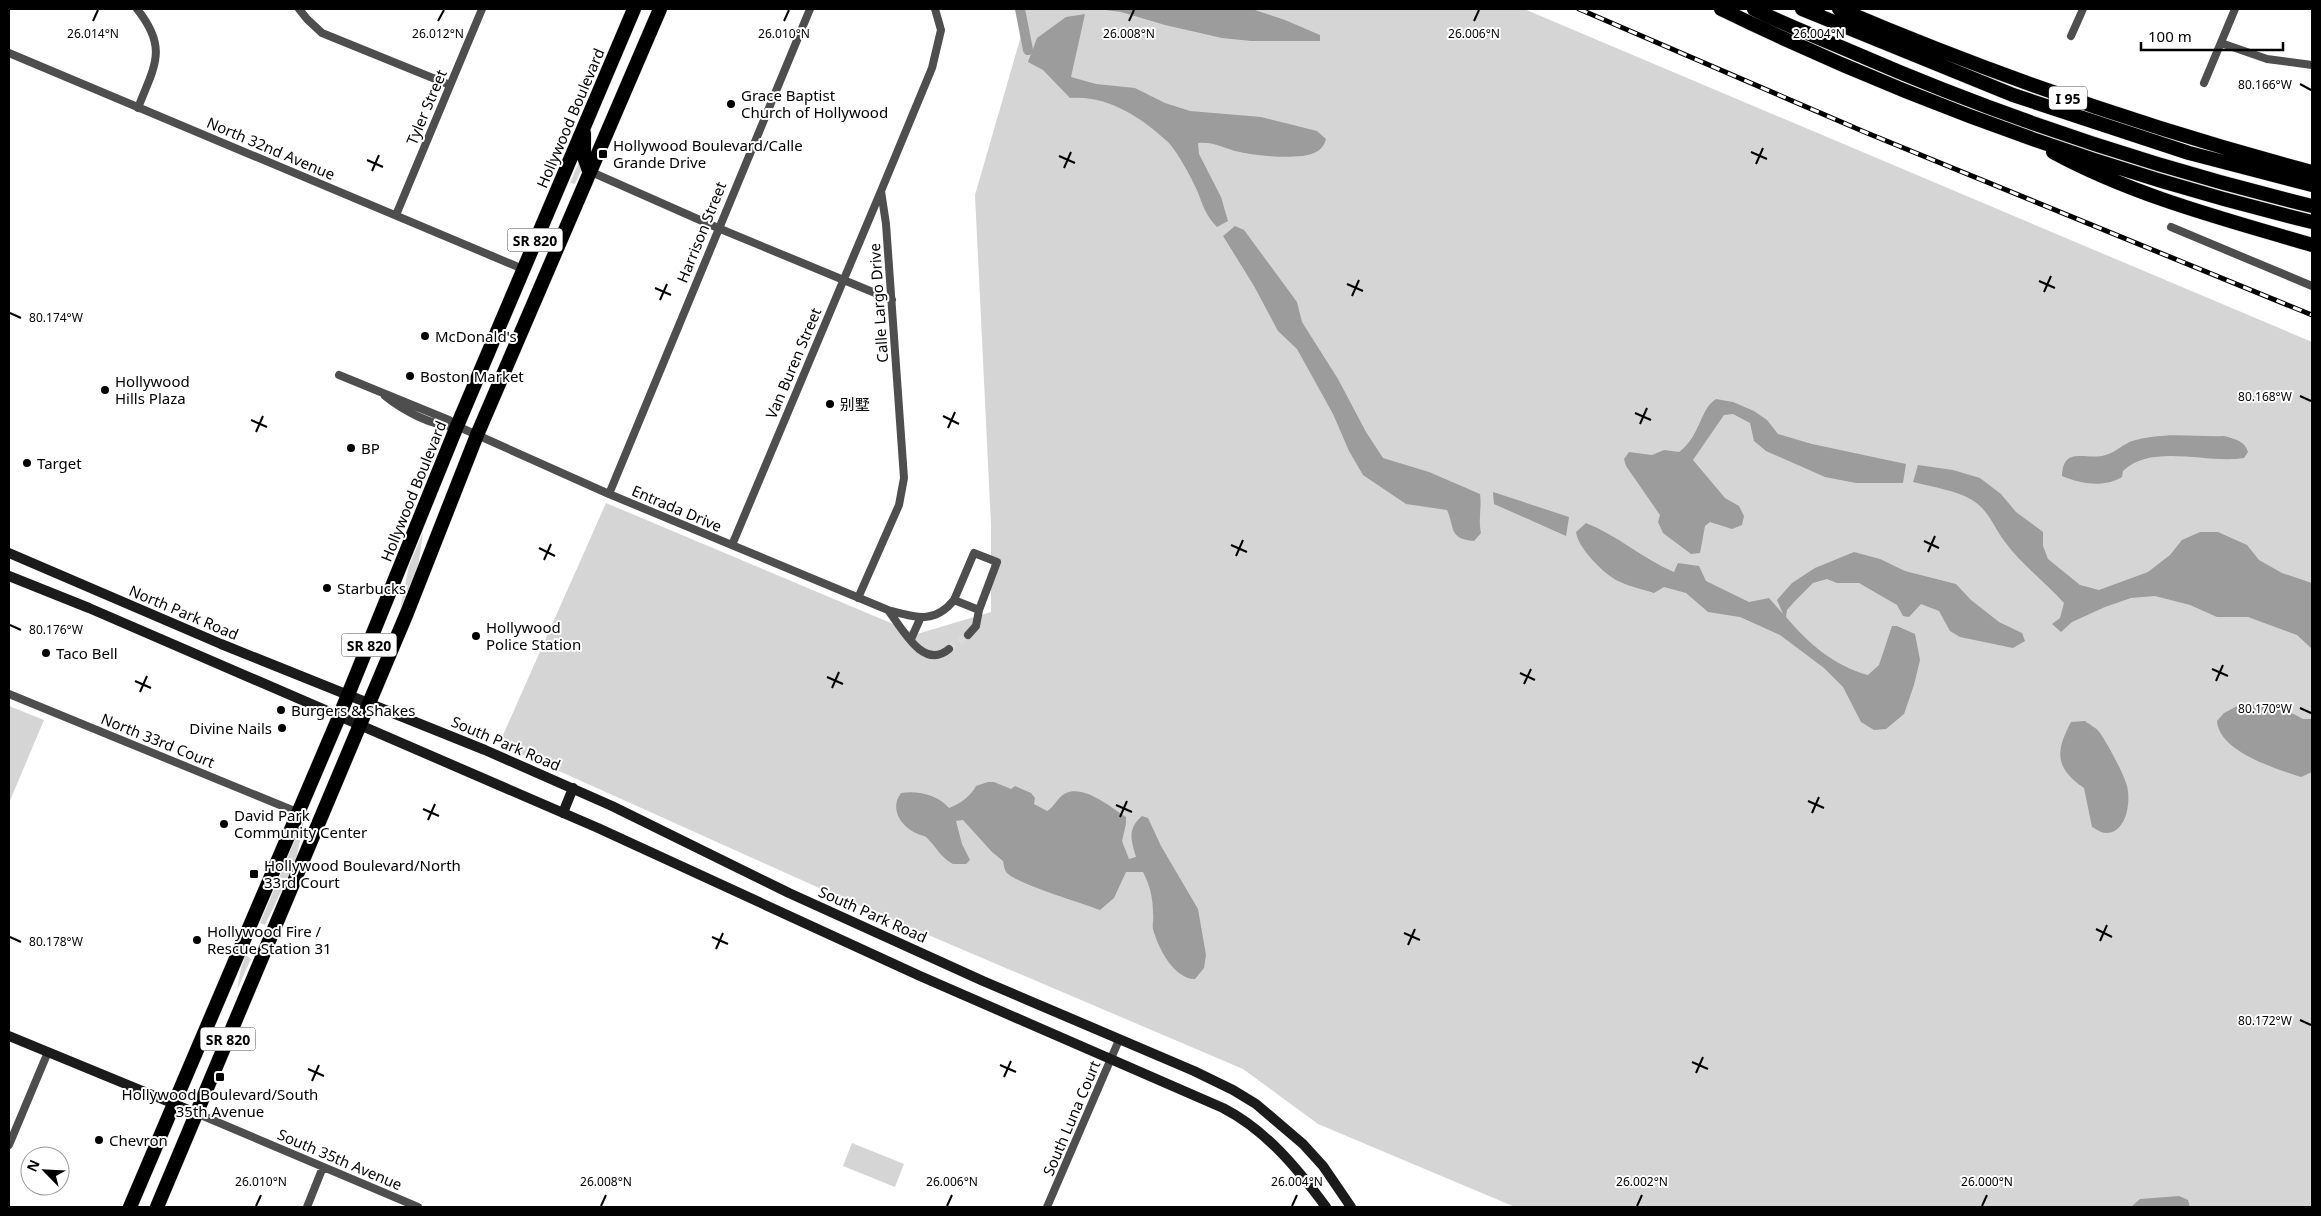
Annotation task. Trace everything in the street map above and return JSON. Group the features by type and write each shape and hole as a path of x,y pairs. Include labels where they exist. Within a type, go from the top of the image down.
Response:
{"highway":[{"name":"Hollywood Boulevard","path":"130,1207 348,696 457,426 634,9"},
{"name":"SR 820","path":"157,1207 360,725 477,435 660,9"},
{"path":"1721,9 1813,53 1919,98 2025,138 2168,183 2312,222"},
{"path":"1754,9 1924,83 2086,142 2228,186 2312,206"},
{"path":"1802,9 2013,95 2189,153 2312,185"},
{"name":"I 95","path":"1839,9 1935,49 2035,87 2173,132 2309,170"},
{"path":"584,128 584,157 589,171"},
{"path":"2025,138 2091,172 2149,194 2312,245"},
{"path":"556,249 567,205 564,193 559,186"}],"street":[{"path":"137,9 154,36 157,58 138,108"},
{"path":"299,9 322,33 450,85"},
{"name":"Tyler Street","path":"396,215 482,9"},
{"name":"Harrison Street","path":"609,494 810,9"},
{"name":"Calle Largo Drive","path":"858,598 899,504 904,478 892,300 881,191 932,68 941,30 935,9"},
{"path":"2071,36 2083,9"},
{"path":"2204,83 2235,9"},
{"path":"2221,43 2266,59 2312,66"},
{"name":"North 32nd Avenue","path":"9,54 523,269"},
{"path":"589,171 718,228 892,300"},
{"name":"Van Buren Street","path":"732,545 881,191"},
{"path":"2171,227 2312,286"},
{"name":"Entrada Drive","path":"339,375 449,420 457,426 609,494 888,610 920,618"},
{"name":"North Park Road","path":"9,553 348,696"},
{"path":"910,639 920,618 942,612 954,600 974,553 997,562 979,610 976,626 968,635"},
{"path":"9,576 89,608 563,813 920,976 1243,1118 1288,1160 1326,1207"},
{"path":"954,600 979,610"},
{"path":"888,610 922,653 932,657 944,654 949,649"},
{"name":"North 33rd Court","path":"9,694 297,812"},
{"name":"South Park Road","path":"348,696 485,750 573,788 789,893 983,981 1194,1071 1256,1104 1303,1144 1323,1166 1350,1207"},
{"path":"563,813 573,788"},
{"path":"9,1036 196,1113"},
{"name":"South Luna Court","path":"1047,1207 1119,1040"},
{"path":"9,1144 48,1052"},
{"name":"South 35th Avenue","path":"196,1113 418,1207"},
{"path":"307,1207 323,1167"}],"shaded area":[{"path":"1019,9 1524,9 2312,342 2312,1207 1515,1207 1318,1124 1243,1069 837,896 499,744 606,503 917,634 991,612 991,525 975,195 1025,22"},
{"path":"1098,9 1252,9 1285,20 1320,35 1320,41 1251,41 1222,38 1165,25 1121,12"},
{"path":"1085,14 1071,77 1096,84 1135,88 1165,103 1190,111 1261,117 1317,131 1326,139 1324,144 1314,153 1288,157 1247,153 1214,144 1198,143 1199,154 1221,197 1228,221 1217,227 1206,211 1192,179 1178,156 1168,142 1158,133 1135,116 1110,104 1084,98 1070,98 1043,70 1028,62 1037,38 1066,17"},
{"path":"579,162 581,171 575,184 570,183"},
{"path":"1235,226 1244,230 1297,302 1302,322 1338,379 1366,432 1383,458 1429,472 1480,494 1481,533 1474,541 1460,538 1456,535 1447,510 1406,504 1363,475 1349,451 1333,414 1297,349 1278,331 1254,286 1223,236"},
{"path":"1716,399 1733,402 1754,411 1767,420 1778,434 1812,444 1906,464 1903,483 1856,483 1825,477 1766,451 1754,441 1750,423 1733,414 1724,415 1693,460 1725,498 1739,506 1744,516 1742,525 1732,529 1710,522 1705,526 1700,553 1691,554 1663,533 1658,522 1660,515 1626,466 1624,459 1629,452 1652,455 1664,450 1679,452 1692,439 1706,410"},
{"path":"2169,435 2224,436 2245,445 2248,452 2244,458 2214,459 2164,456 2149,458 2135,463 2123,471 2122,477 2100,484 2085,483 2062,476 2063,467 2070,458 2075,456 2095,457 2106,455 2138,439"},
{"path":"1918,465 1953,470 1980,478 2001,494 2016,512 2043,532 2043,546 2048,559 2080,585 2099,590 2148,572 2170,555 2182,540 2200,532 2218,532 2247,545 2259,560 2282,573 2312,583 2312,649 2297,635 2248,617 2217,617 2190,605 2155,596 2131,598 2105,607 2072,622 2061,632 2052,624 2060,618 2064,603 2012,550 1978,504 1959,494 1913,482"},
{"path":"1493,492 1569,517 1566,536 1494,504"},
{"path":"1586,523 1674,572 1678,563 1699,566 1706,581 1749,602 1769,598 1783,614 1777,600 1792,583 1815,568 1854,552 1880,559 1905,571 1956,584 1971,600 1999,622 2022,633 2025,641 2013,648 1960,637 1950,631 1939,611 1921,604 1909,617 1903,616 1897,605 1859,583 1837,583 1827,579 1813,583 1787,610 1786,617 1803,636 1833,660 1844,666 1868,675 1879,665 1892,626 1897,626 1915,634 1920,660 1904,714 1886,729 1874,730 1861,722 1843,687 1824,668 1780,635 1740,617 1708,612 1686,593 1664,587 1654,593 1625,584 1610,576 1591,559 1581,545 1576,532"},
{"path":"423,532 418,568 400,609 409,566"},
{"path":"2243,703 2286,710 2303,719 2312,719 2312,772 2301,777 2264,764 2251,758 2228,742 2220,732 2217,721 2224,713"},
{"path":"9,706 44,720 9,803"},
{"path":"2085,721 2097,730 2103,738 2127,786 2128,807 2126,815 2119,828 2113,832 2104,833 2092,827 2084,788 2067,773 2061,759 2062,742 2071,722"},
{"path":"994,782 1011,789 1015,786 1031,793 1035,798 1034,804 1047,811 1060,797 1073,791 1089,794 1097,798 1126,817 1122,841 1129,859 1136,857 1132,830 1142,816 1148,818 1161,846 1198,909 1206,955 1204,968 1195,979 1187,978 1180,974 1168,961 1159,945 1153,929 1151,892 1143,872 1126,872 1114,898 1100,910 1012,877 1005,871 1003,861 992,852 963,820 956,821 962,844 970,860 966,864 953,864 942,856 925,836 919,835 906,827 899,817 896,805 901,793 927,794 940,800 949,808 965,799 976,786"},
{"path":"305,816 296,860 265,925 260,923"},
{"path":"246,955 251,959 237,990 241,968"},
{"path":"852,1143 904,1164 895,1187 843,1166"},
{"path":"2179,1196 2188,1200 2190,1207 2131,1207 2140,1199"}],"waterway":[{"path":"1020,9 1028,50"}],"tunnel":[{"path":"949,649 968,635"}],"railway":[{"path":"1579,9 1867,133 2312,315"}],"place":[{"name":"Grace Baptist Church of Hollywood","path":"731,104"},
{"name":"Hollywood Boulevard/Calle Grande Drive","path":"603,154"},
{"name":"McDonald's","path":"425,336"},
{"name":"Boston Market","path":"410,376"},
{"name":"Hollywood Hills Plaza","path":"105,390"},
{"name":"别墅","path":"830,404"},
{"name":"BP","path":"351,448"},
{"name":"Target","path":"27,463"},
{"name":"Starbucks","path":"327,588"},
{"name":"Hollywood Police Station","path":"476,636"},
{"name":"Taco Bell","path":"46,653"},
{"name":"Burgers & Shakes","path":"281,710"},
{"name":"Divine Nails","path":"282,728"},
{"name":"David Park Community Center","path":"224,824"},
{"name":"Hollywood Boulevard/North 33rd Court","path":"254,874"},
{"name":"Hollywood Fire / Rescue Station 31","path":"197,940"},
{"name":"Hollywood Boulevard/South 35th Avenue","path":"220,1077"},
{"name":"Chevron","path":"99,1140"}]}
